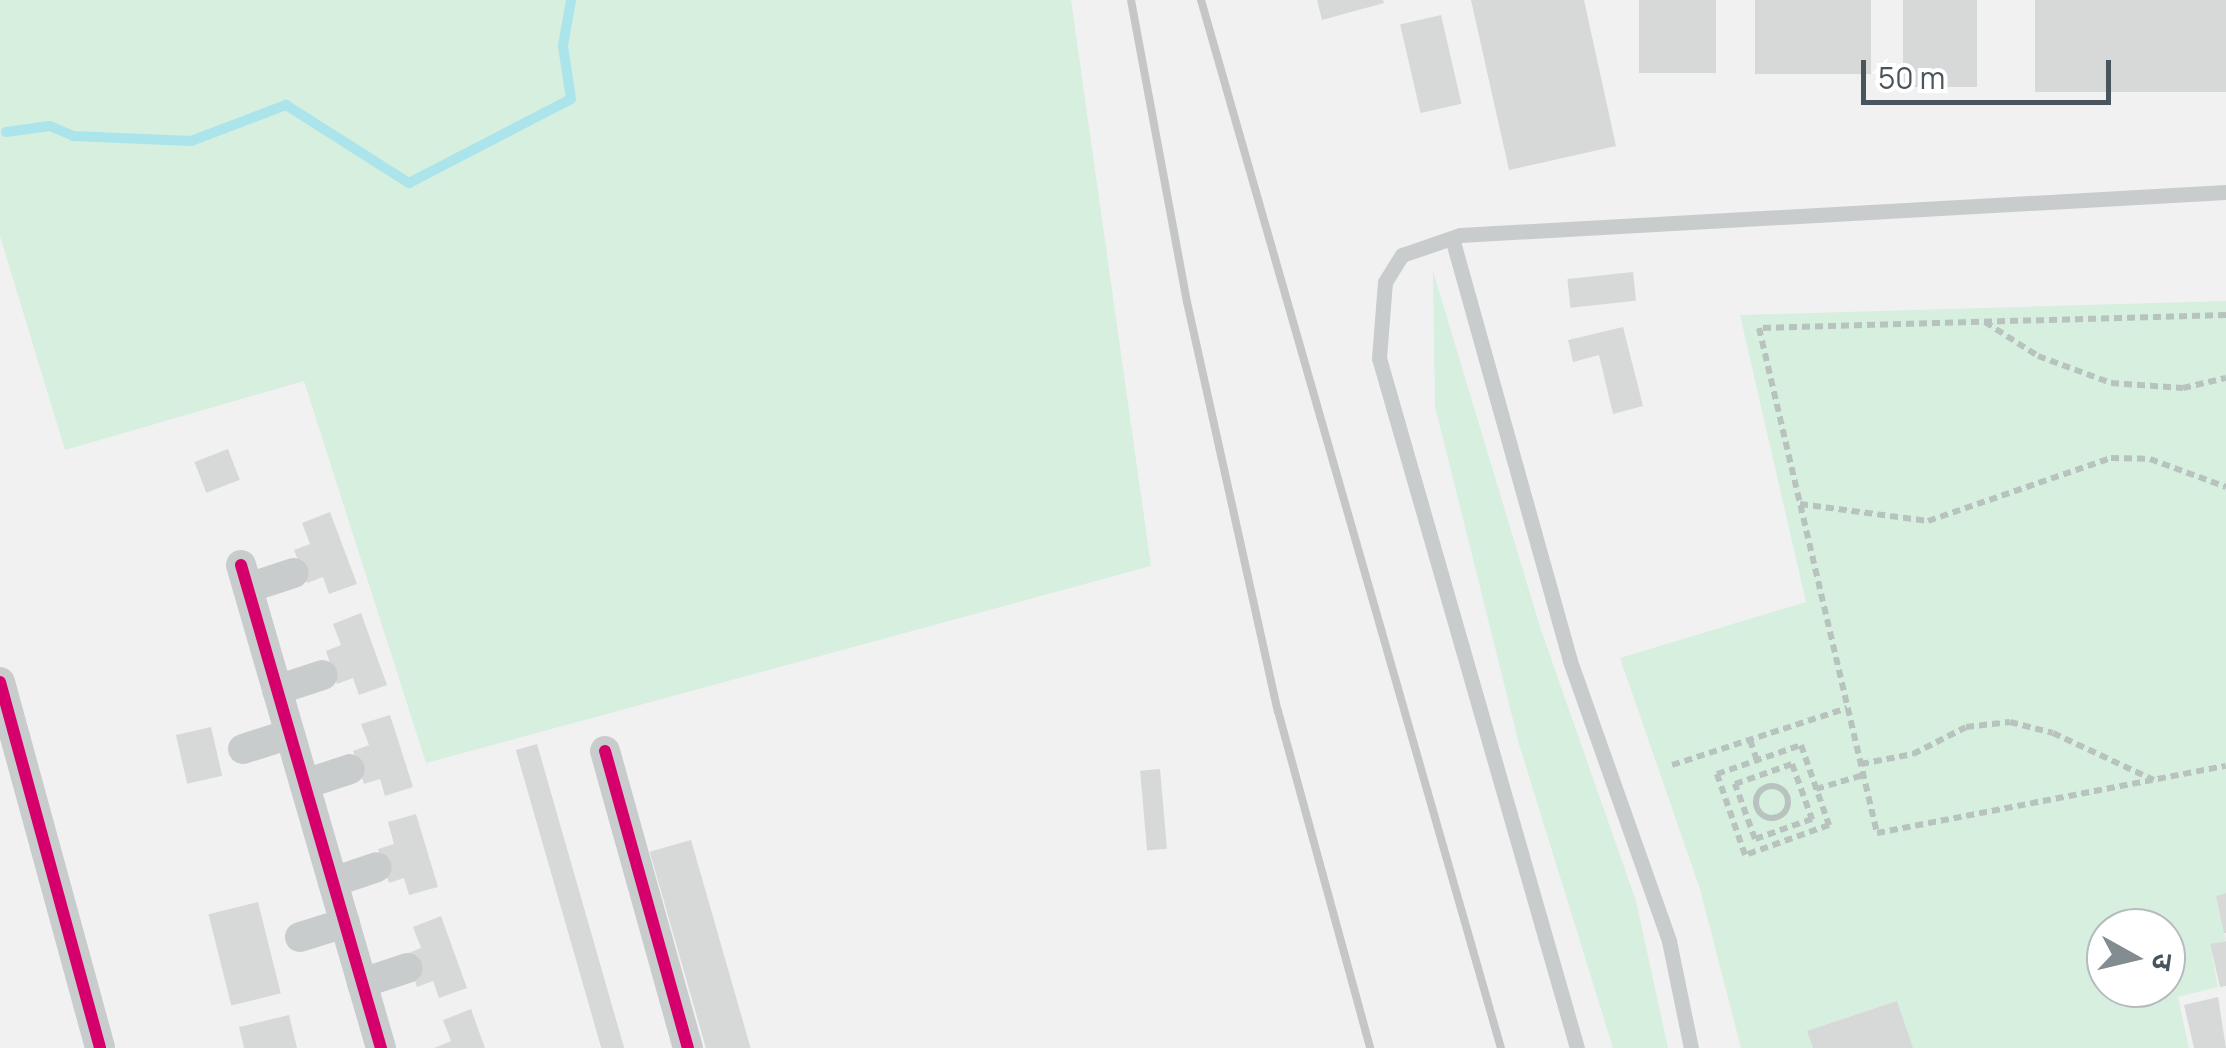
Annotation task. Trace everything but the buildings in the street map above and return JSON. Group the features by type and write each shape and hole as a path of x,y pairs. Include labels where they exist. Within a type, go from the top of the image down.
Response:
{"street":[{"path":"294,573 244,576 382,1048"},
{"path":"277,690 324,675"},
{"path":"0,682 100,1048"},
{"path":"243,748 290,734"},
{"path":"606,750 688,1048"},
{"path":"305,784 350,770"},
{"path":"333,882 377,868"},
{"path":"300,937 345,923"},
{"path":"362,982 408,968"}],"lane":[{"path":"1576,1048 1379,358 1385,282 1402,255 1452,238 2226,192"},
{"path":"1452,238 1570,660 1668,940 1691,1048"}],"path":[{"path":"2226,314 1759,328 1877,833 2226,766"},
{"path":"1984,322 2038,356 2111,383 2183,388 2226,378"},
{"path":"1800,504 1928,522 2111,458 2150,460 2226,488"},
{"path":"1672,765 1847,708"},
{"path":"1861,764 1913,754 1966,727 2010,722 2053,733 2154,780"},
{"path":"1750,740 1757,760"},
{"path":"1800,744 1829,825 1745,855 1717,774 1757,760 1800,744"},
{"path":"1774,754 1779,768"},
{"path":"1792,764 1812,818 1755,839 1736,784 1763,775 1792,764"},
{"path":"1741,766 1746,780"},
{"path":"1797,776 1810,771"},
{"path":"1763,775 1768,787 1786,797"},
{"path":"1816,789 1863,775"},
{"path":"1758,808 1768,787"},
{"path":"1778,817 1786,797 1802,791"},
{"path":"1726,801 1740,797"},
{"path":"1808,808 1821,803"},
{"path":"1745,812 1758,808 1778,817 1783,829"},
{"path":"1797,824 1800,836"},
{"path":"1737,832 1750,826"},
{"path":"1771,834 1775,844"}],"green space":[{"path":"0,0 1071,0 1151,566 426,763 304,381 65,450 0,236"},
{"path":"1433,271 1540,627 1636,901 1668,1048 1613,1048 1519,744 1435,406"},
{"path":"2226,301 2226,893 2216,896 2226,940 2210,945 2218,987 2186,995 2186,908 2086,908 2086,1008 2180,1008 2189,1048 1741,1048 1700,889 1620,658 1806,602 1740,315"}],"waterway":[{"path":"6,132 50,126 73,136 191,141 286,105 409,183 571,99 563,46 571,0"}],"railway":[{"path":"1131,0 1187,302 1278,711 1370,1048"},
{"path":"1201,0 1501,1048"}],"cycle path":[{"path":"241,565 381,1048"},
{"path":"0,682 100,1048"},
{"path":"605,751 688,1048"}]}
